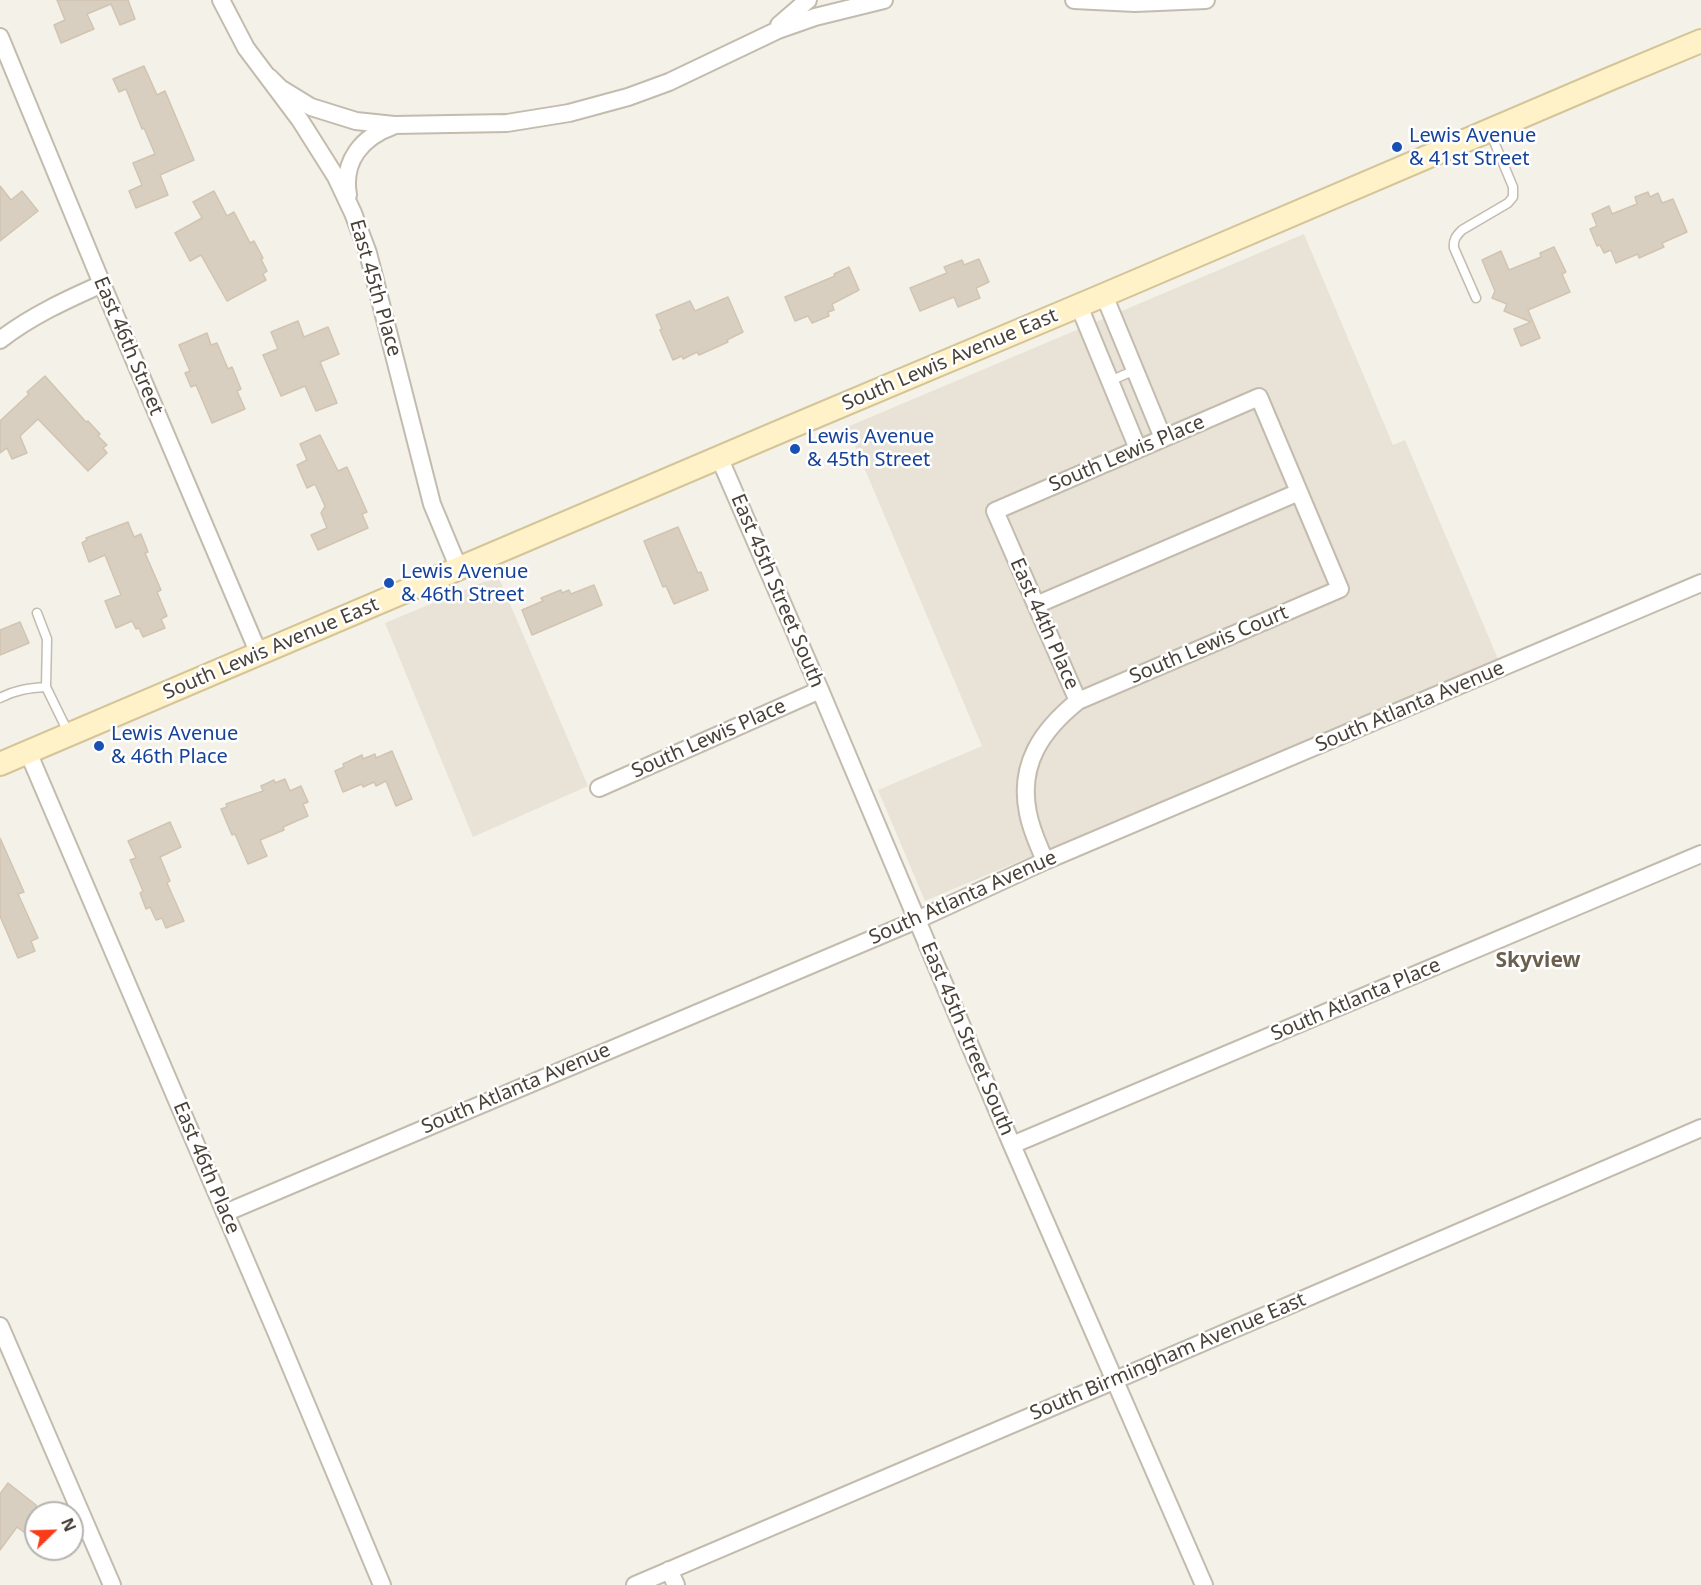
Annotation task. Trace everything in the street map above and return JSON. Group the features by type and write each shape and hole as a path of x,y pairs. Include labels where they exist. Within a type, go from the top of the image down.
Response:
{"main road":[{"name":"South Lewis Avenue East","path":"1,761 28,752 1701,41"}],"street":[{"name":"East 45th Place","path":"221,0 246,48 300,120 336,177 350,206 368,253 432,504 459,569"},
{"path":"769,33 808,0"},
{"path":"269,78 280,88 312,107 356,121 436,126 507,123 569,113 628,97 723,57 769,33 815,17 884,0"},
{"path":"1074,0 1135,3 1206,0"},
{"name":"East 46th Street","path":"0,37 259,654"},
{"path":"350,206 346,184 347,172 353,157 370,136 394,125"},
{"path":"0,340 18,326 56,305 102,284"},
{"path":"1104,295 1163,438"},
{"path":"1079,306 1138,448"},
{"name":"South Lewis Place","path":"995,511 1259,397 1299,492"},
{"name":"East 45th Street South","path":"719,457 1012,1145 1204,1585"},
{"path":"1036,605 1299,492"},
{"name":"South Lewis Court","path":"1078,701 1340,589 1299,492"},
{"name":"East 44th Place","path":"995,511 1078,701 1060,715 1046,731 1035,748 1027,771 1028,813 1045,861"},
{"name":"South Atlanta Avenue","path":"225,1213 917,920 1045,861 1701,583"},
{"name":"South Lewis Place","path":"599,788 820,690"},
{"name":"East 46th Place","path":"28,752 382,1585"},
{"name":"South Atlanta Place","path":"1012,1145 1701,854"},
{"name":"South Birmingham Avenue East","path":"635,1585 673,1578 1114,1381 1700,1131"},
{"path":"0,1326 112,1585"}],"lane":[{"path":"1476,298 1453,242 1462,230 1508,203 1513,197 1513,187 1490,130"},
{"path":"1110,381 1135,370"},
{"path":"38,613 47,639 46,687 69,734"},
{"path":"0,698 28,688 46,687"}],"shaded area":[{"path":"1304,234 1393,445 1405,440 1498,659 925,901 878,790 982,746 847,427"},
{"path":"498,576 588,786 473,837 385,623"}],"building":[{"path":"57,0 128,0 135,19 120,25 111,4 87,14 94,29 61,43 54,25 65,20"},
{"path":"144,66 157,95 165,91 194,160 160,175 168,195 136,208 129,191 142,185 133,163 155,154 126,89 119,92 113,79"},
{"path":"0,186 11,200 22,191 38,211 0,241"},
{"path":"214,191 227,216 234,212 250,243 254,241 267,271 263,274 266,280 227,301 201,255 190,261 175,233 202,218 193,202"},
{"path":"1648,192 1650,197 1658,193 1662,203 1673,199 1687,232 1662,243 1664,247 1639,258 1638,254 1616,263 1611,250 1604,253 1600,245 1597,246 1590,229 1597,226 1592,214 1609,206 1612,214 1637,204 1635,197"},
{"path":"1554,247 1566,272 1562,274 1570,292 1528,310 1540,338 1521,346 1514,329 1531,322 1504,311 1507,304 1492,298 1495,291 1482,260 1501,251 1509,270 1541,257 1540,253"},
{"path":"979,259 989,282 976,288 980,298 958,307 954,297 920,311 910,288 947,273 944,267 962,260 964,265"},
{"path":"849,267 859,290 832,304 834,310 828,312 829,316 812,323 808,316 795,321 785,297 835,276 834,274"},
{"path":"728,297 743,332 727,340 728,342 699,355 697,352 683,359 682,356 673,360 656,315 690,301 695,311"},
{"path":"298,321 304,337 328,327 339,354 320,362 337,403 316,411 305,386 281,396 263,355 278,349 271,332"},
{"path":"207,333 211,345 217,343 228,369 232,367 241,389 237,391 245,409 212,423 196,385 191,387 185,373 190,371 179,345"},
{"path":"45,376 86,422 88,421 100,434 98,436 107,445 103,448 107,453 88,471 38,419 20,436 27,453 12,459 7,448 0,453 0,421"},
{"path":"320,435 338,471 347,467 367,512 362,514 368,528 318,550 311,535 327,528 321,513 325,506 315,484 307,488 297,465 307,460 300,444"},
{"path":"128,522 134,537 141,534 148,552 145,553 161,590 157,592 167,616 161,619 165,628 143,637 139,628 136,629 132,621 116,628 105,601 121,595 105,555 89,562 82,543 87,540 86,538"},
{"path":"678,527 708,590 674,604 666,586 663,587 644,541"},
{"path":"594,585 602,605 532,635 522,610 543,601 541,598 561,590 562,593 569,590 571,594"},
{"path":"20,622 29,643 0,655 0,630"},
{"path":"392,751 412,799 396,806 386,781 376,786 374,782 363,787 362,784 343,792 335,771 344,767 343,764 362,755 363,759 375,754 376,758"},
{"path":"285,779 290,791 301,786 308,802 303,804 308,816 260,840 267,856 248,864 221,809 227,807 226,804 263,791 261,786 274,780 275,783"},
{"path":"170,822 181,847 160,857 170,881 167,883 184,921 166,928 162,918 156,920 150,907 146,909 140,893 143,891 130,860 136,858 128,841"},
{"path":"0,838 24,892 18,894 38,938 31,941 35,951 18,958 0,916"},
{"path":"8,1483 31,1501 24,1501 24,1532 17,1527 0,1550 0,1494"}],"place":[{"name":"Lewis Avenue & 41st Street","path":"1397,147"},
{"name":"Lewis Avenue & 45th Street","path":"795,449"},
{"name":"Lewis Avenue & 46th Street","path":"389,583"},
{"name":"Lewis Avenue & 46th Place","path":"99,746"}],"district":[{"name":"Skyview","path":"1538,961"}]}
